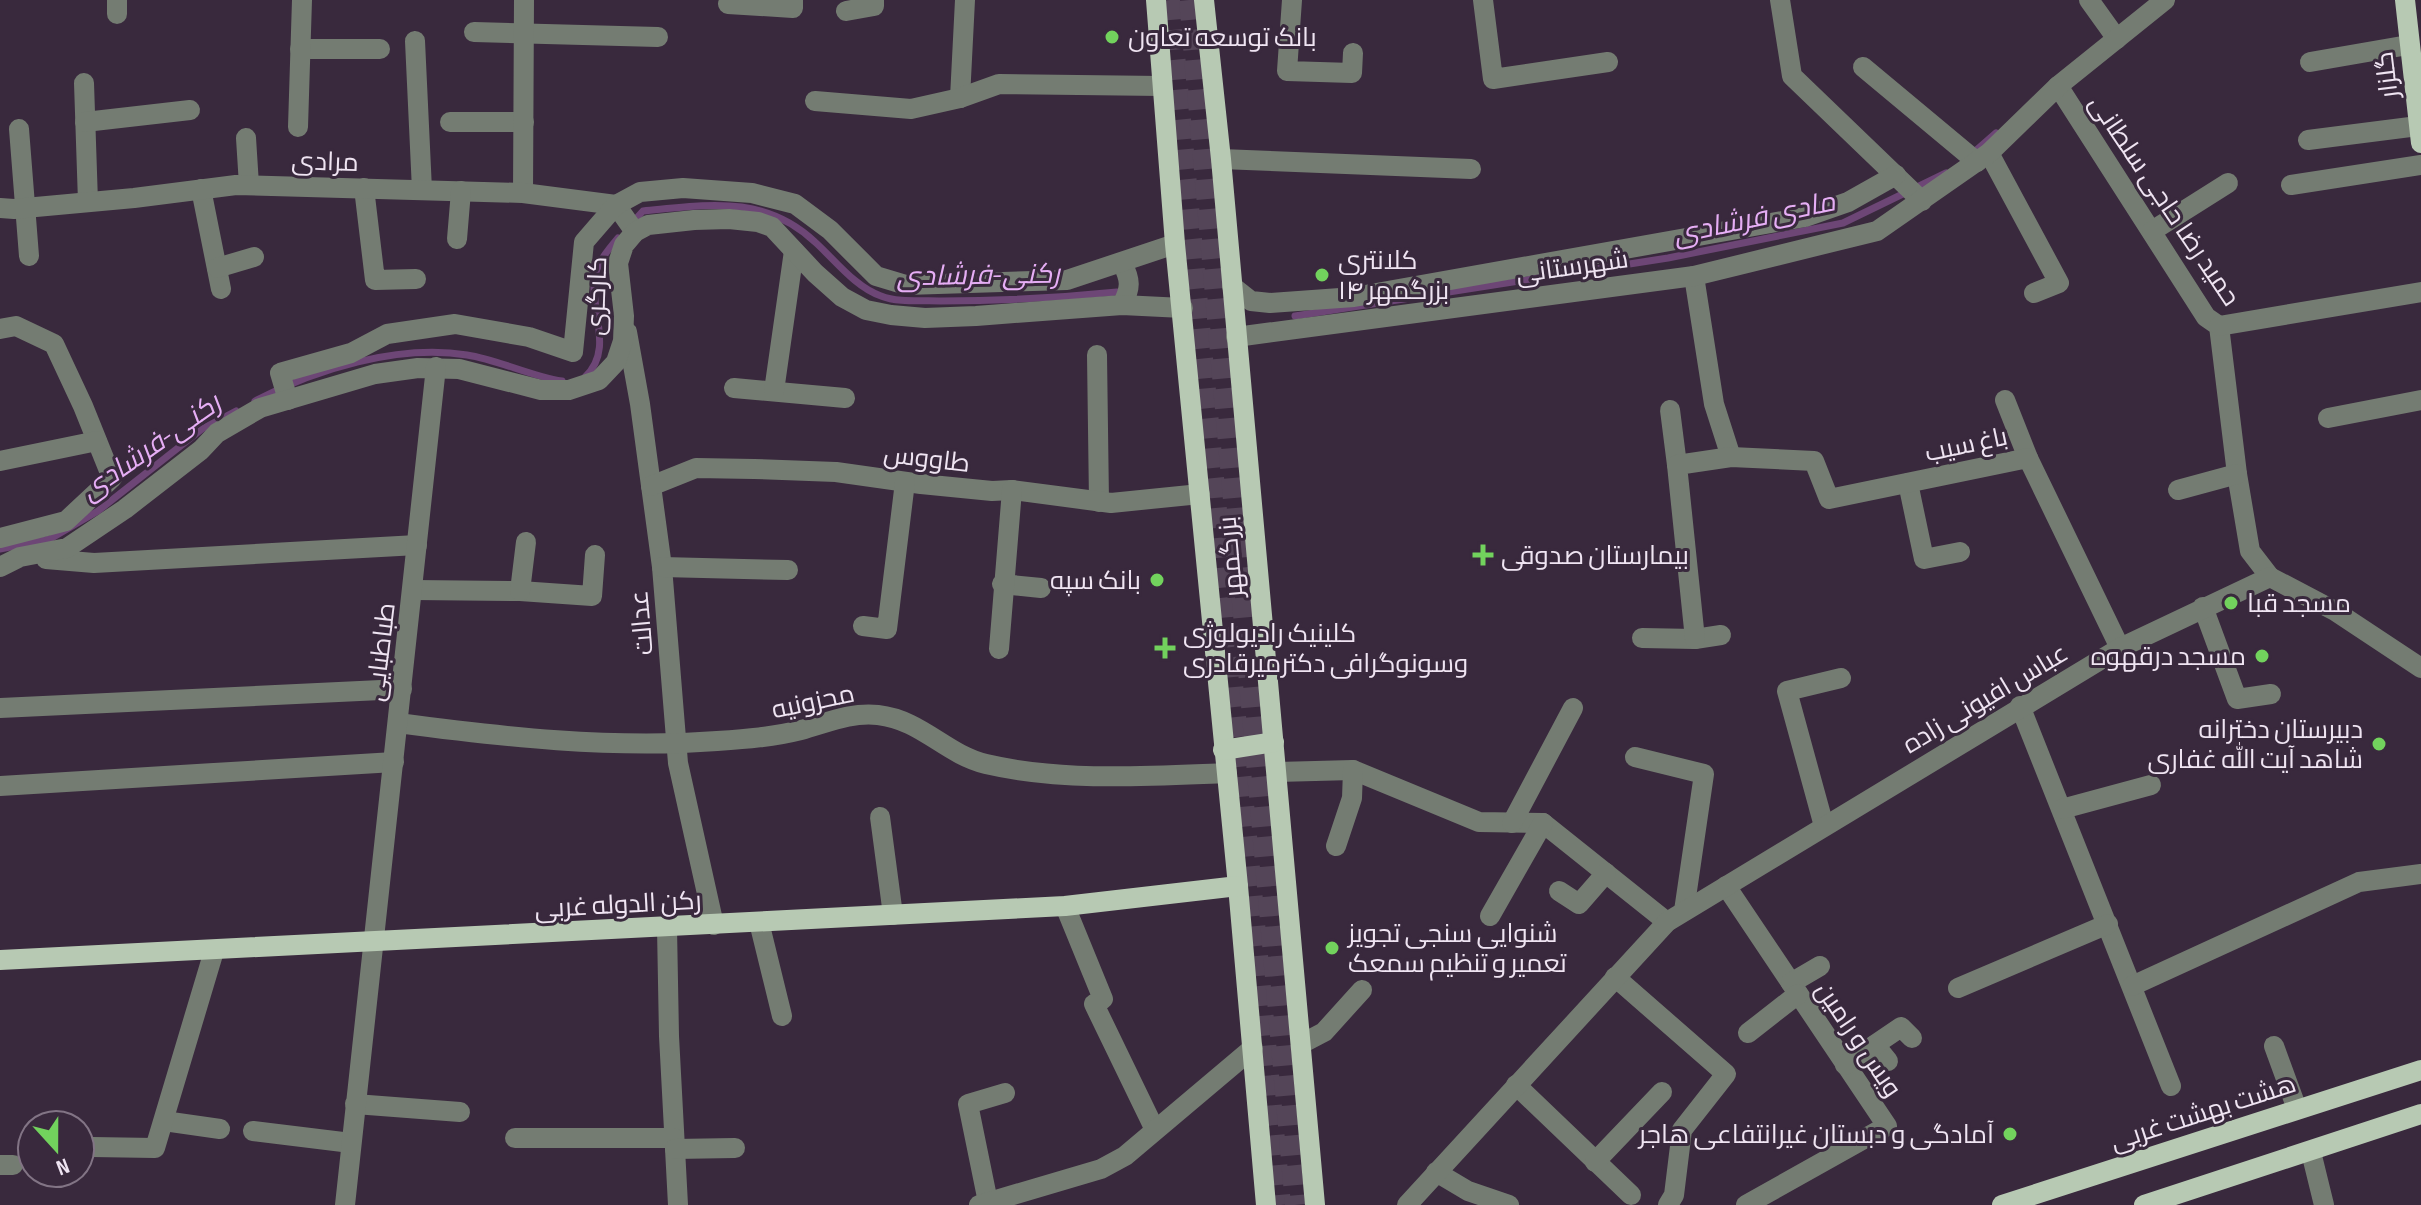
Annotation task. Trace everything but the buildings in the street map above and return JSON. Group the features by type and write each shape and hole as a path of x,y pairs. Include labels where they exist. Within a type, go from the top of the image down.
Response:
{"main road":[{"name":"بزرگمهر","path":"1156,0 1175,244 1266,1205"},
{"name":"بزرگمهر","path":"1204,0 1303,1043 1315,1205"},
{"name":"گلزار","path":"2411,11 2408,45 2420,135"},
{"path":"1223,750 1274,742"},
{"name":"رکن الدوله غربی","path":"0,960 1065,906 1238,886"},
{"name":"هشت بهشت غربی","path":"2002,1205 2421,1070"},
{"path":"2144,1205 2421,1114"}],"street":[{"path":"298,127 302,0"},
{"path":"523,193 524,0"},
{"path":"846,11 874,6 874,0"},
{"path":"960,98 965,0"},
{"path":"1292,0 1287,71 1352,73 1353,53"},
{"path":"1483,0 1493,79 1608,62"},
{"path":"1780,0 1792,76 1922,201"},
{"name":"شهرستانی","path":"1236,337 1694,276 1877,231 1983,158 2058,86 2157,3"},
{"path":"728,4 798,6"},
{"path":"2093,7 2117,39"},
{"path":"474,32 658,37"},
{"path":"415,41 422,190"},
{"path":"2310,62 2408,45"},
{"path":"300,49 380,49"},
{"path":"1863,67 1956,147 1983,158 2059,283 2034,293"},
{"path":"84,83 88,202"},
{"path":"815,101 911,109 960,98 999,84 1161,86"},
{"name":"حمید رضا حاجی سلطانی","path":"2058,86 2206,317 2219,326 2250,551 2270,577"},
{"path":"85,122 190,110"},
{"path":"450,122 524,122"},
{"path":"19,129 29,256"},
{"path":"2308,140 2420,135"},
{"path":"246,138 249,185"},
{"path":"1221,159 1471,169"},
{"path":"2291,185 2421,165"},
{"name":"شهرستانی","path":"1232,286 1251,301 1270,303 1354,297 1805,217 1848,202 1896,175"},
{"path":"2152,231 2228,183"},
{"name":"مرادی","path":"0,208 249,185 523,193 616,205"},
{"path":"364,188 375,280 416,279"},
{"name":"کارگری","path":"288,400 280,373 351,353 387,334 455,324 529,337 573,352 584,242 616,205 640,192 683,188 752,193 795,204 830,230 876,276 906,285 1067,280 1175,244"},
{"path":"201,189 221,289"},
{"path":"457,239 461,191"},
{"path":"1848,202 1877,231"},
{"path":"616,205 635,232"},
{"name":"کارگری","path":"0,567 20,557 67,548 136,501 201,450 217,433 260,408 375,374 436,367 459,369 541,390 569,390 599,380 616,362 623,341 624,316 618,263 624,245 635,232 648,225 694,220 758,222 772,227 842,297 866,310 891,315 925,318 976,316 1122,305 1183,308"},
{"path":"774,391 794,251"},
{"path":"217,268 254,257"},
{"path":"1122,263 1130,278 1130,290 1122,305"},
{"path":"1677,465 1731,457 1714,404 1694,276"},
{"path":"2219,326 2421,292"},
{"name":"عدالت","path":"624,316 640,404 662,567 678,763 714,925"},
{"path":"0,329 16,326 54,344 112,478 66,521 0,538"},
{"path":"1097,355 1099,502"},
{"name":"طباطبایی","path":"345,1205 436,367"},
{"path":"734,388 845,398"},
{"path":"2005,400 2028,458"},
{"path":"2328,418 2421,400"},
{"path":"1670,410 1695,639"},
{"path":"0,461 97,441"},
{"name":"باغ سیب","path":"1731,457 1814,461 1829,499 2028,458 2120,648"},
{"name":"طاووس","path":"651,486 696,468 836,472 1111,503 1200,494"},
{"path":"2178,490 2237,474"},
{"path":"863,626 887,629 905,482"},
{"path":"1908,483 1924,559 1960,552"},
{"path":"999,649 1012,490"},
{"path":"520,591 526,542"},
{"path":"20,557 94,563 417,545"},
{"path":"414,590 520,591 592,596 595,555"},
{"path":"662,567 788,570"},
{"path":"2270,577 2335,611 2421,668"},
{"name":"عباس افیونی زاده","path":"1407,1205 1615,977 1676,917 2120,648 2270,577"},
{"path":"1002,584 1041,588"},
{"path":"2203,607 2237,699 2271,694"},
{"path":"1642,638 1695,639 1721,635"},
{"path":"1824,826 1787,691 1841,678"},
{"path":"0,708 402,689"},
{"path":"2020,706 2171,1086"},
{"path":"1512,823 1573,708"},
{"name":"محزونیه","path":"398,723 488,735 677,744 766,737 845,716 877,715 928,732 953,752 985,764 1027,771 1121,777 1227,773"},
{"path":"1277,772 1353,770 1479,822 1543,823 1606,873 1676,917 1704,774 1635,757"},
{"path":"0,786 394,762"},
{"path":"1336,846 1352,798 1353,770"},
{"path":"2062,809 2151,785"},
{"path":"880,817 893,915"},
{"path":"1490,916 1543,823"},
{"path":"1559,891 1579,904 1606,873"},
{"path":"2132,986 2359,882 2421,874"},
{"name":"ویس و رامین","path":"1726,886 1887,1126 1746,1205"},
{"path":"1065,906 1103,999 1094,1004 1155,1130"},
{"path":"759,922 781,1017"},
{"path":"1958,988 2108,924"},
{"path":"667,928 678,1205"},
{"path":"96,1147 155,1148 214,951"},
{"path":"1748,1033 1820,966"},
{"path":"1615,977 1726,1074 1682,1130 1674,1195 1668,1205"},
{"path":"1303,1043 1324,1032 1362,990"},
{"path":"1845,1065 1881,1053 1906,1033"},
{"path":"2274,1046 2297,1109"},
{"path":"1005,1093 968,1104 983,1204 1101,1169 1125,1156 1253,1048"},
{"path":"1516,1085 1631,1195"},
{"path":"1595,1162 1662,1092"},
{"path":"355,1104 460,1112"},
{"path":"164,1121 220,1129"},
{"path":"253,1131 351,1143"},
{"path":"515,1138 735,1148"},
{"path":"2311,1152 2324,1205"},
{"path":"1436,1172 1468,1191 1509,1205"}],"waterway":[{"name":"مادی فرشادی","path":"1972,154 1996,133"},
{"name":"مادی فرشادی","path":"1295,316 1668,258 1843,223 1946,173"},
{"name":"رکنی-فرشادی","path":"632,223 643,211 690,207 734,206 776,216 815,242 863,286 895,300 1007,300 1117,292"},
{"name":"رکنی-فرشادی","path":"585,377 593,367 600,344 595,275 618,238"},
{"name":"رکنی-فرشادی","path":"255,401 331,369 414,353 467,355 562,381"},
{"name":"رکنی-فرشادی","path":"0,549 50,539 98,511 202,429 236,411"}],"tunnel":[{"path":"1170,0 1281,1205"},
{"path":"1189,0 1295,1205"}],"place":[{"name":"بانک توسعه تعاون","path":"1112,37"},
{"name":"کلانتری ۱۴ بزرگمهر","path":"1322,275"},
{"name":"بیمارستان صدوقی","path":"1483,555"},
{"name":"بانک سپه","path":"1157,580"},
{"name":"مسجد قبا","path":"2231,603"},
{"name":"کلینیک رادیولوژی وسونوگرافی دکترمیرقادری","path":"1165,648"},
{"name":"مسجد درقهوه","path":"2262,656"},
{"name":"دبیرستان دخترانه شاهد آیت الله غفاری","path":"2379,744"},
{"name":"شنوایی سنجی تجویز تعمیر و تنظیم سمعک","path":"1332,948"},
{"name":"آمادگی و دبستان غیرانتفاعی هاجر","path":"2010,1134"}]}
